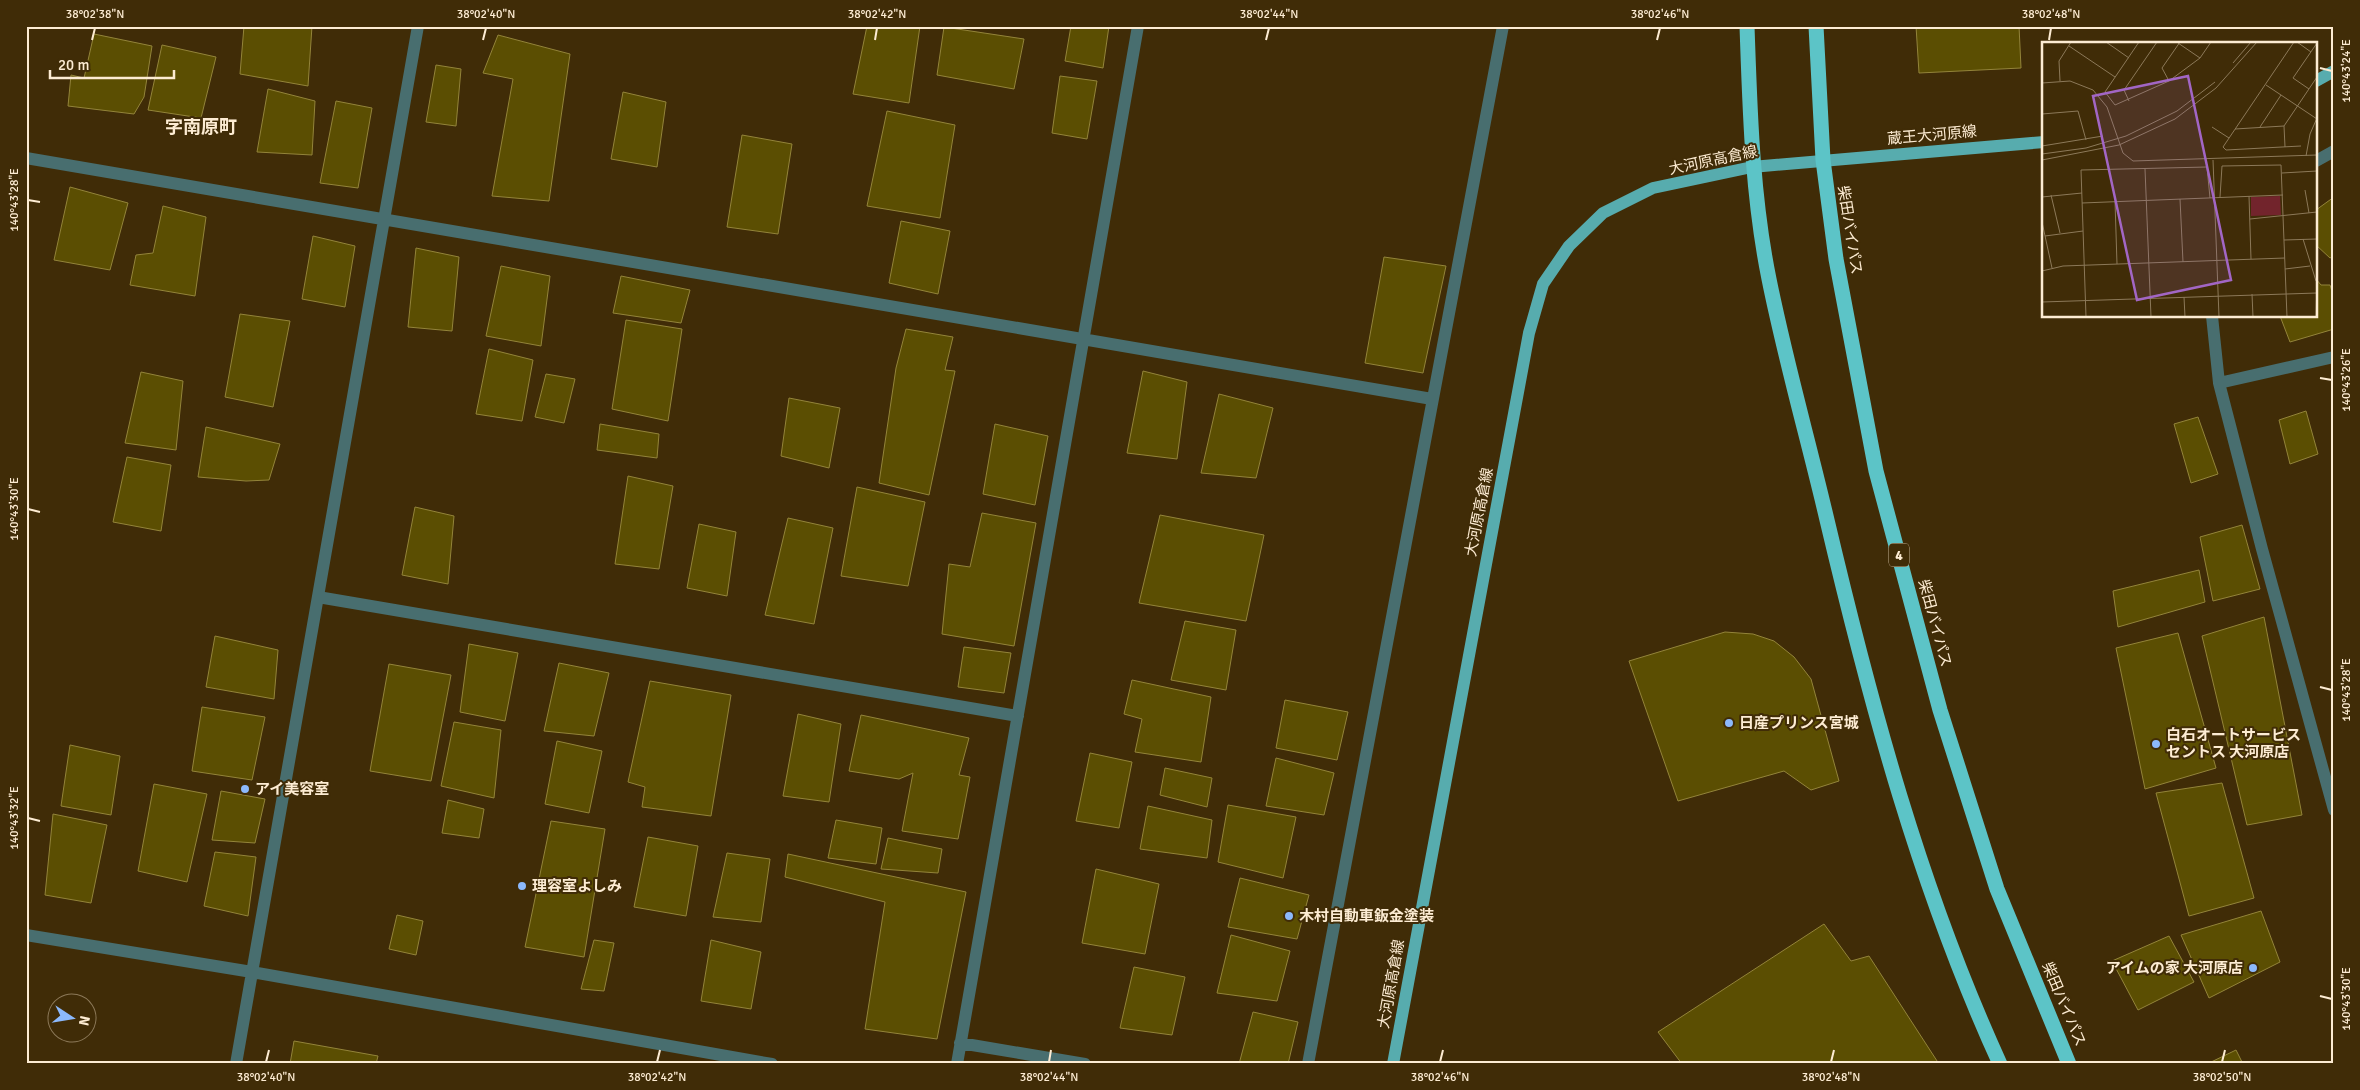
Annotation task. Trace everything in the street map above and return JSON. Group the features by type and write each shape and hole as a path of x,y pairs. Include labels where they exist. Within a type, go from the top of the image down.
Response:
{"highway":[{"path":"1747,26 1752,167 1769,280 1859,656 1914,846 1976,1011 2000,1064"},
{"name":"柴田バイパス","path":"1816,26 1823,160 1836,258 1876,472 1940,710 1997,889 2070,1064"}],"main road":[{"path":"2318,80 2334,71"},
{"name":"蔵王大河原線","path":"1823,160 2042,142"},
{"name":"大河原高倉線","path":"1393,1064 1528,343 1543,284 1569,246 1603,213 1653,188 1752,167 1823,160"}],"street":[{"path":"236,1064 418,26"},
{"path":"957,1064 1138,26"},
{"path":"1308,1064 1503,26"},
{"path":"2318,160 2334,152"},
{"path":"26,158 1432,399"},
{"path":"2212,318 2219,383 2262,549 2334,810"},
{"path":"2219,383 2334,357"},
{"path":"318,597 1018,716"},
{"path":"26,935 252,972 772,1064"},
{"path":"960,1043 1085,1064"}],"building":[{"path":"244,26 312,26 308,86 240,74"},
{"path":"867,26 920,26 909,103 853,94"},
{"path":"1071,26 1109,26 1103,68 1065,61"},
{"path":"1916,26 2019,26 2021,68 1919,73"},
{"path":"944,27 1024,39 1014,89 937,75"},
{"path":"94,34 152,46 144,97 134,114 68,106 71,75 84,78"},
{"path":"498,35 570,54 549,201 492,196 513,79 483,73"},
{"path":"162,45 216,57 201,118 148,110"},
{"path":"436,65 461,69 456,126 426,122"},
{"path":"1060,76 1097,81 1087,139 1052,133"},
{"path":"268,89 315,101 312,155 257,152"},
{"path":"623,92 666,102 657,167 611,159"},
{"path":"336,101 372,108 358,188 320,183"},
{"path":"887,111 955,125 940,218 867,206"},
{"path":"742,135 792,144 778,234 727,227"},
{"path":"70,187 128,203 110,270 54,260"},
{"path":"2334,197 2334,256 2330,258 2318,247 2318,209"},
{"path":"163,206 206,217 195,296 130,285 136,255 153,253"},
{"path":"901,221 950,231 938,294 889,283"},
{"path":"313,236 355,246 345,307 302,299"},
{"path":"416,248 459,257 452,331 408,327"},
{"path":"1384,257 1446,266 1423,373 1365,363"},
{"path":"501,266 550,276 541,346 486,336"},
{"path":"621,276 690,290 681,323 613,313"},
{"path":"2318,281 2321,285 2330,285 2334,298 2334,329 2290,342 2281,318 2318,318"},
{"path":"240,314 290,321 273,407 225,397"},
{"path":"626,320 682,329 668,421 612,409"},
{"path":"906,329 953,337 945,370 955,371 929,495 879,483 896,368"},
{"path":"489,349 533,360 522,421 476,414"},
{"path":"1143,371 1187,382 1177,459 1127,453"},
{"path":"141,372 183,381 176,450 125,443"},
{"path":"546,374 575,379 564,423 535,417"},
{"path":"1219,394 1273,408 1256,478 1201,473"},
{"path":"789,398 840,408 829,468 781,456"},
{"path":"2306,411 2318,454 2290,464 2279,420"},
{"path":"2198,417 2218,474 2191,483 2174,424"},
{"path":"600,424 659,434 657,458 597,450"},
{"path":"995,424 1048,436 1035,505 983,494"},
{"path":"206,427 280,444 269,480 246,481 198,477"},
{"path":"127,457 171,465 161,531 113,522"},
{"path":"628,476 673,486 659,569 615,564"},
{"path":"857,487 925,502 908,586 841,576"},
{"path":"415,507 454,516 448,584 402,575"},
{"path":"982,513 1036,523 1014,646 942,634 949,564 970,567"},
{"path":"1160,515 1264,535 1246,621 1139,603"},
{"path":"788,518 833,528 814,624 765,615"},
{"path":"699,524 736,532 727,596 687,588"},
{"path":"2242,525 2260,589 2213,601 2200,537"},
{"path":"2199,570 2205,602 2118,627 2113,591"},
{"path":"2264,617 2302,815 2247,825 2202,636"},
{"path":"1185,621 1236,630 1226,690 1171,680"},
{"path":"1725,632 1753,634 1774,641 1794,657 1811,679 1839,781 1811,790 1784,771 1678,801 1629,661"},
{"path":"2178,633 2216,768 2145,789 2116,648"},
{"path":"215,636 278,650 274,699 206,687"},
{"path":"469,644 518,653 505,721 460,712"},
{"path":"964,647 1011,653 1004,693 958,687"},
{"path":"559,663 609,673 594,736 544,731"},
{"path":"389,664 451,675 431,781 370,771"},
{"path":"1132,680 1211,697 1201,762 1135,752 1142,719 1124,714"},
{"path":"650,681 731,695 711,816 642,807 645,787 628,782"},
{"path":"1285,700 1348,712 1337,760 1276,748"},
{"path":"202,707 265,717 252,780 192,771"},
{"path":"798,714 841,724 829,802 783,796"},
{"path":"861,715 969,738 959,775 970,777 958,839 902,831 913,773 899,779 849,771"},
{"path":"454,722 501,730 494,798 441,786"},
{"path":"557,741 602,751 589,813 545,804"},
{"path":"70,745 120,756 111,815 61,806"},
{"path":"1090,753 1132,762 1119,828 1076,821"},
{"path":"1276,758 1334,773 1324,815 1266,806"},
{"path":"1165,768 1212,778 1207,807 1160,795"},
{"path":"2222,783 2254,898 2189,916 2156,793"},
{"path":"154,784 207,794 187,882 138,871"},
{"path":"221,791 265,799 255,843 212,840"},
{"path":"448,800 484,809 479,838 442,833"},
{"path":"1228,805 1296,817 1283,878 1218,862"},
{"path":"1148,806 1212,820 1207,858 1140,849"},
{"path":"53,814 107,825 91,903 45,895"},
{"path":"836,820 882,828 876,864 828,858"},
{"path":"551,821 605,829 584,957 525,947"},
{"path":"648,837 698,846 686,916 634,907"},
{"path":"888,838 942,849 938,873 881,869"},
{"path":"215,852 256,857 248,916 204,906"},
{"path":"727,853 770,859 761,922 713,917"},
{"path":"788,854 966,892 937,1039 865,1029 885,902 785,877"},
{"path":"1096,869 1159,884 1145,954 1082,943"},
{"path":"1240,878 1309,895 1297,939 1228,927"},
{"path":"2261,911 2280,962 2209,998 2181,935"},
{"path":"397,915 423,921 416,955 389,949"},
{"path":"1824,924 1851,961 1869,956 1939,1064 1682,1064 1658,1032"},
{"path":"1231,935 1290,951 1277,1001 1217,993"},
{"path":"2169,936 2194,982 2138,1010 2112,961"},
{"path":"594,940 614,943 604,991 581,989"},
{"path":"711,940 761,952 751,1009 701,1001"},
{"path":"1134,967 1185,977 1172,1035 1120,1028"},
{"path":"1253,1012 1298,1022 1288,1064 1239,1064"},
{"path":"294,1041 378,1056 376,1064 290,1064"},
{"path":"2236,1050 2243,1064 2207,1064"}],"place":[{"name":"日産プリンス宮城","path":"1729,723"},
{"name":"白石オートサービス セントス 大河原店","path":"2156,744"},
{"name":"アイ美容室","path":"245,789"},
{"name":"理容室よしみ","path":"522,886"},
{"name":"木村自動車鈑金塗装","path":"1289,916"},
{"name":"アイムの家 大河原店","path":"2253,968"}],"district":[{"name":"字南原町","path":"201,127"}]}
